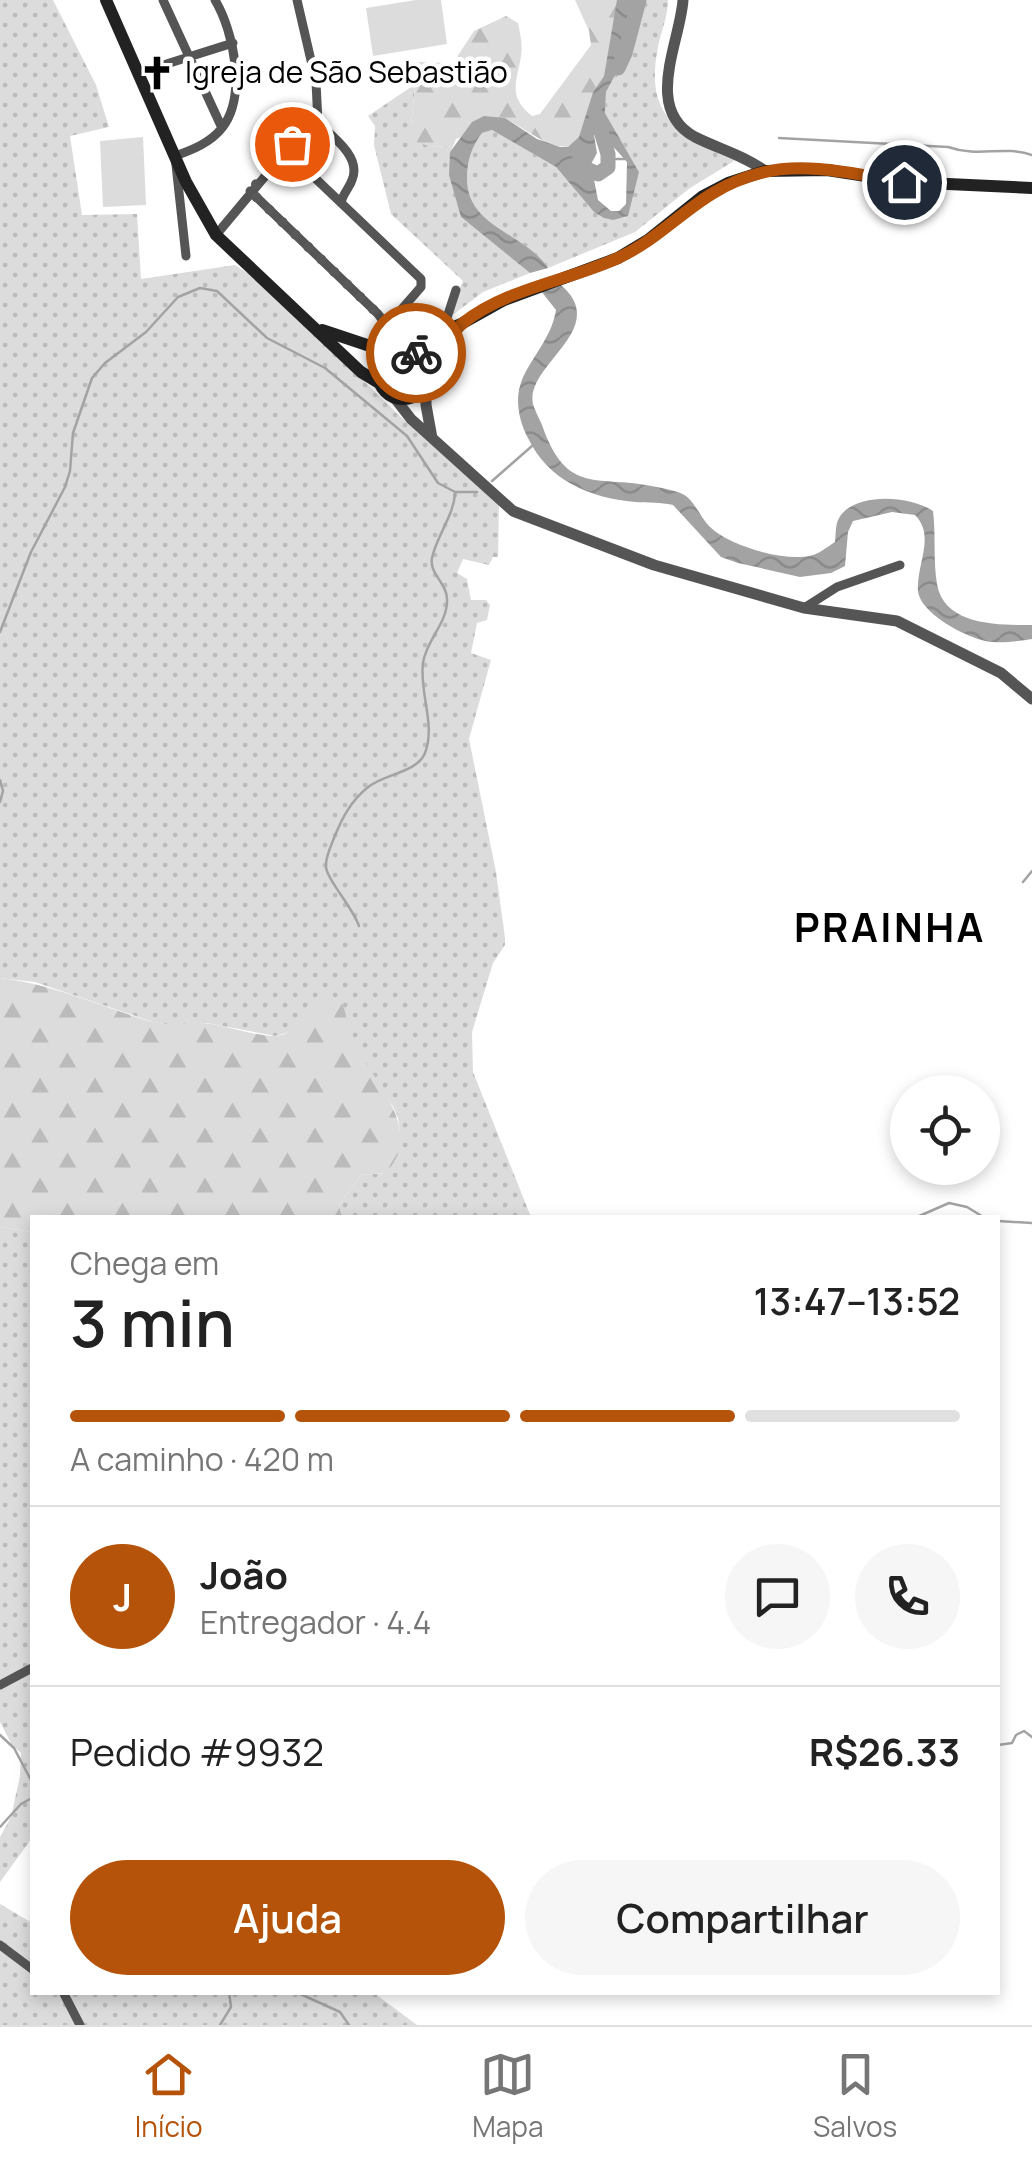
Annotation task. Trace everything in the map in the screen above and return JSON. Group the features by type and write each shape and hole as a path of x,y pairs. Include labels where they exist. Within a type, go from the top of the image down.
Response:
{"main road":[{"path":"106,0 201,212 216,235 361,372 394,397 416,395 461,324"},
{"path":"381,384 379,368 397,351 526,291 618,258 648,240 703,196 765,171 827,170 904,182 1032,188"},
{"path":"317,328 418,354 427,378"}],"street":[{"path":"164,0 222,128"},
{"path":"186,256 175,156 209,141 222,128 235,80 233,44 215,0"},
{"path":"297,0 316,82 318,124 342,144 354,165 353,179 341,203"},
{"path":"683,0 667,78 674,116 692,135 745,156 765,171"},
{"path":"138,73 233,44"},
{"path":"216,235 292,144 318,124"},
{"path":"316,179 407,264 422,284 387,326"},
{"path":"250,191 387,326 397,351"},
{"path":"442,332 456,290"},
{"path":"427,378 426,404 432,438"},
{"path":"394,397 432,438 513,511 654,565 804,608 898,621 1001,672 1032,699"},
{"path":"804,608 837,587 900,565"},
{"path":"0,1685 30,1669"},
{"path":"0,1946 30,1968"},
{"path":"64,1995 80,2025"}],"green space":[{"path":"0,0 53,0 96,85 109,127 70,136 82,215 137,214 141,279 235,265 263,283 404,420 499,505 498,557 493,557 489,565 463,559 457,573 467,579 471,600 486,600 490,605 487,620 477,623 471,653 491,660 469,739 505,938 505,945 493,963 472,1032 473,1072 530,1215 342,1215 339,1205 361,1175 386,1173 399,1139 397,1115 347,1030 308,1019 293,1031 275,1036 207,1023 177,1026 153,1022 35,982 0,978"},
{"path":"441,0 447,44 373,56 366,8"},
{"path":"575,0 617,0 604,76 593,92 580,137 568,147 550,145 505,118 456,139 453,146 432,147 413,141 411,124 418,62 453,63 474,31 506,16 518,23 521,39 516,95 532,116 540,114 591,45"},
{"path":"632,0 668,0 655,71 661,107 682,131 735,157 734,161 690,188 635,232 548,268 476,208 467,177 471,154 482,133 492,130 556,167 594,212 625,218 639,172 605,113 606,92 626,55"},
{"path":"418,62 411,124 432,147 453,146 450,152 461,217 530,273 483,292 454,314 450,310 463,281 391,214 374,145 375,126 368,116 411,87"},
{"path":"143,137 146,205 103,207 100,141"},
{"path":"402,353 417,359 423,374 417,389 402,395 387,389 381,374 387,359"},
{"path":"0,978 57,990 157,1023 211,1024 273,1036 292,1030 328,1000 337,998 353,1041 392,1105 398,1122 397,1156 386,1173 361,1175 339,1205 342,1215 30,1215 30,1232 0,1227"},
{"path":"0,1227 30,1232 30,1841 0,1882 0,1837 11,1817 21,1753 0,1722"},
{"path":"0,1904 30,1922 30,1995 377,1995 417,2025 0,2025"}],"water":[{"path":"617,0 632,0 626,55 606,92 605,113 639,172 628,216 613,220 594,212 556,167 492,130 482,133 475,143 468,165 469,194 486,219 526,246 548,268 530,273 461,217 449,175 450,152 472,122 484,116 505,118 537,139 568,147 579,137 593,92 604,76","holes":["600,132 627,162 626,204 619,211 611,211 598,200 591,164 597,153 594,135"]},
{"path":"561,285 574,301 577,317 572,332 541,375 534,389 533,404 552,448 574,473 680,493 690,499 706,523 729,540 785,556 812,555 835,542 839,518 857,503 884,499 923,506 933,511 937,584 950,608 975,620 1032,625 1032,639 984,640 948,625 927,609 918,591 924,532 915,515 892,512 853,521 845,566 831,573 800,577 721,557 673,505 602,496 559,476 536,453 528,438 518,399 523,377 556,310 541,291"}],"waterway":[{"path":"618,68 639,0"},
{"path":"576,164 598,174 608,167 596,115"},
{"path":"779,138 1032,155"},
{"path":"608,159 626,159"},
{"path":"0,632 31,552 65,487 73,433 92,378 146,332 178,297 200,288 217,291 267,338 325,368 407,436 438,483 455,492 477,492"},
{"path":"492,481 532,446"},
{"path":"359,926 327,872 326,860 340,824 356,798 374,783 415,765 425,753 429,731 423,663 444,616 447,599 432,558 455,494"},
{"path":"0,780 0,802"},
{"path":"1023,882 1032,871"},
{"path":"922,1215 949,1203 980,1215"},
{"path":"1000,1221 1032,1223"},
{"path":"1000,1745 1012,1743 1024,1731 1032,1737"},
{"path":"0,1735 14,1748 30,1778"},
{"path":"0,1827 30,1799"},
{"path":"220,2025 231,2007 229,1995"},
{"path":"303,1995 340,2012 349,2025"}],"way so far":[{"path":"292,144 250,191 378,314 397,350 416,353"}],"place":[{"name":"Igreja de São Sebastião","path":"157,73"}],"district":[{"name":"PRAINHA","path":"890,928"}],"route":[{"path":"416,353 428,372 461,324 482,310 618,258 648,240 703,196 765,171 827,170 904,182"}]}
